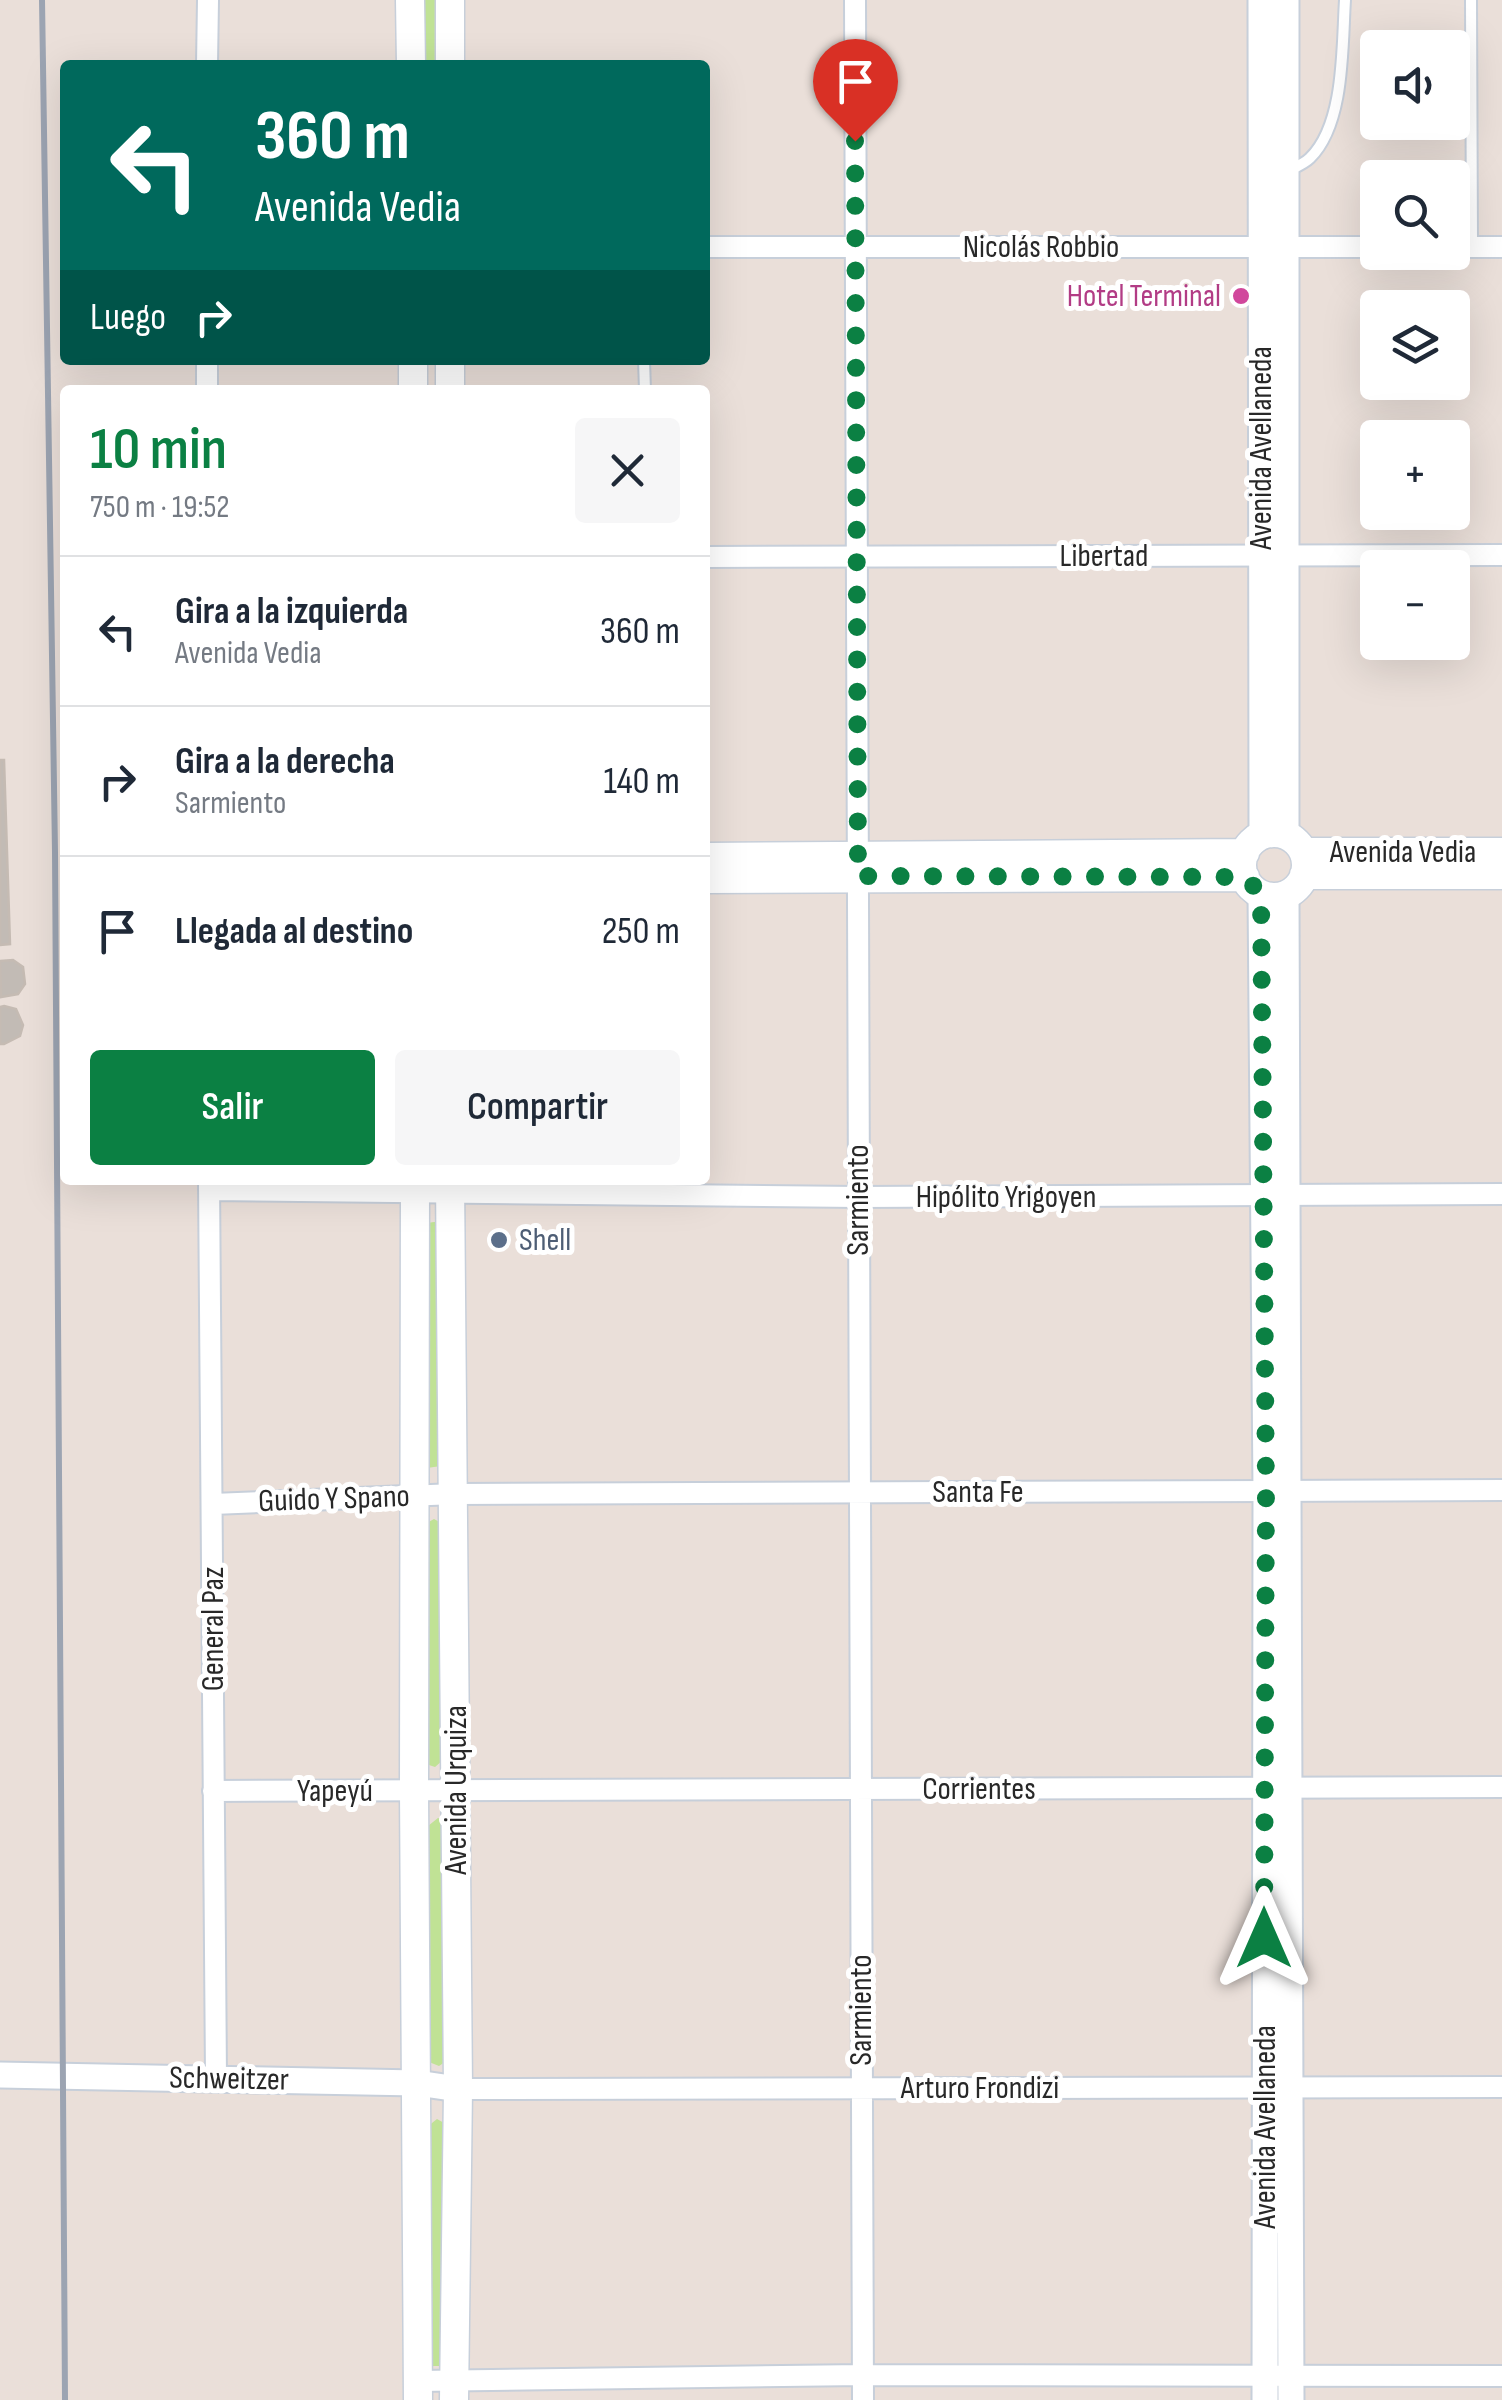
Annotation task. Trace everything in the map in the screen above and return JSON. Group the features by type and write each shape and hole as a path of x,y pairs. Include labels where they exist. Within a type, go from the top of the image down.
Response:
{"main road":[{"path":"410,0 411,60"},
{"path":"450,0 450,60"},
{"name":"Avenida Vedia","path":"710,857 858,866 1500,863"},
{"name":"Avenida Vedia","path":"710,879 858,866"},
{"name":"Avenida Urquiza","path":"415,1187 418,2391"},
{"name":"Avenida Urquiza","path":"450,1187 458,2089 454,2391"}],"street":[{"path":"207,60 208,0"},
{"name":"Sarmiento","path":"855,0 863,2400"},
{"name":"Avenida Avellaneda","path":"1261,0 1272,247 1278,2388"},
{"name":"Avenida Avellaneda","path":"1272,247 1284,173 1286,0"},
{"name":"Nicolás Robbio","path":"710,247 1360,247"},
{"path":"1470,247 1502,248"},
{"name":"Libertad","path":"710,557 1502,555"},
{"name":"Hipólito Yrigoyen","path":"208,1185 858,1198 1502,1194"},
{"name":"General Paz","path":"208,1185 216,2078"},
{"name":"Santa Fe","path":"455,1494 1502,1490"},
{"name":"Guido Y Spano","path":"213,1504 455,1494"},
{"name":"Corrientes","path":"456,1791 1502,1787"},
{"name":"Yapeyú","path":"214,1792 456,1791"},
{"name":"Schweitzer","path":"0,2075 417,2083 458,2089"},
{"name":"Arturo Frondizi","path":"458,2089 1502,2086"},
{"path":"418,2391 863,2375 1278,2388 1502,2376"}],"lane":[{"path":"1284,173 1310,158 1334,117 1344,0"},
{"path":"1465,160 1471,0"}],"green space":[{"path":"421,0 442,0 441,60 421,60"},
{"path":"437,1222 441,1466 427,1468 427,1223"},
{"path":"434,1519 443,1524 443,1760 435,1767 426,1764 425,1524"},
{"path":"438,1818 444,1820 445,2062 439,2066 429,2062 428,1826"},
{"path":"437,2119 446,2124 442,2366 431,2366 427,2127"}],"building":[{"path":"0,760 4,760 10,944 0,945"},
{"path":"13,960 23,967 25,984 18,994 1,997 0,961"},
{"path":"0,1007 16,1009 23,1025 20,1036 0,1044"}],"railway":[{"path":"42,0 55,852 65,2400"}],"place":[{"name":"Hotel Terminal","path":"1241,296"},
{"name":"Shell","path":"499,1240"}],"route":[{"path":"855,141 858,876 1245,877 1261,894 1266,1491 1264,1938"}]}
